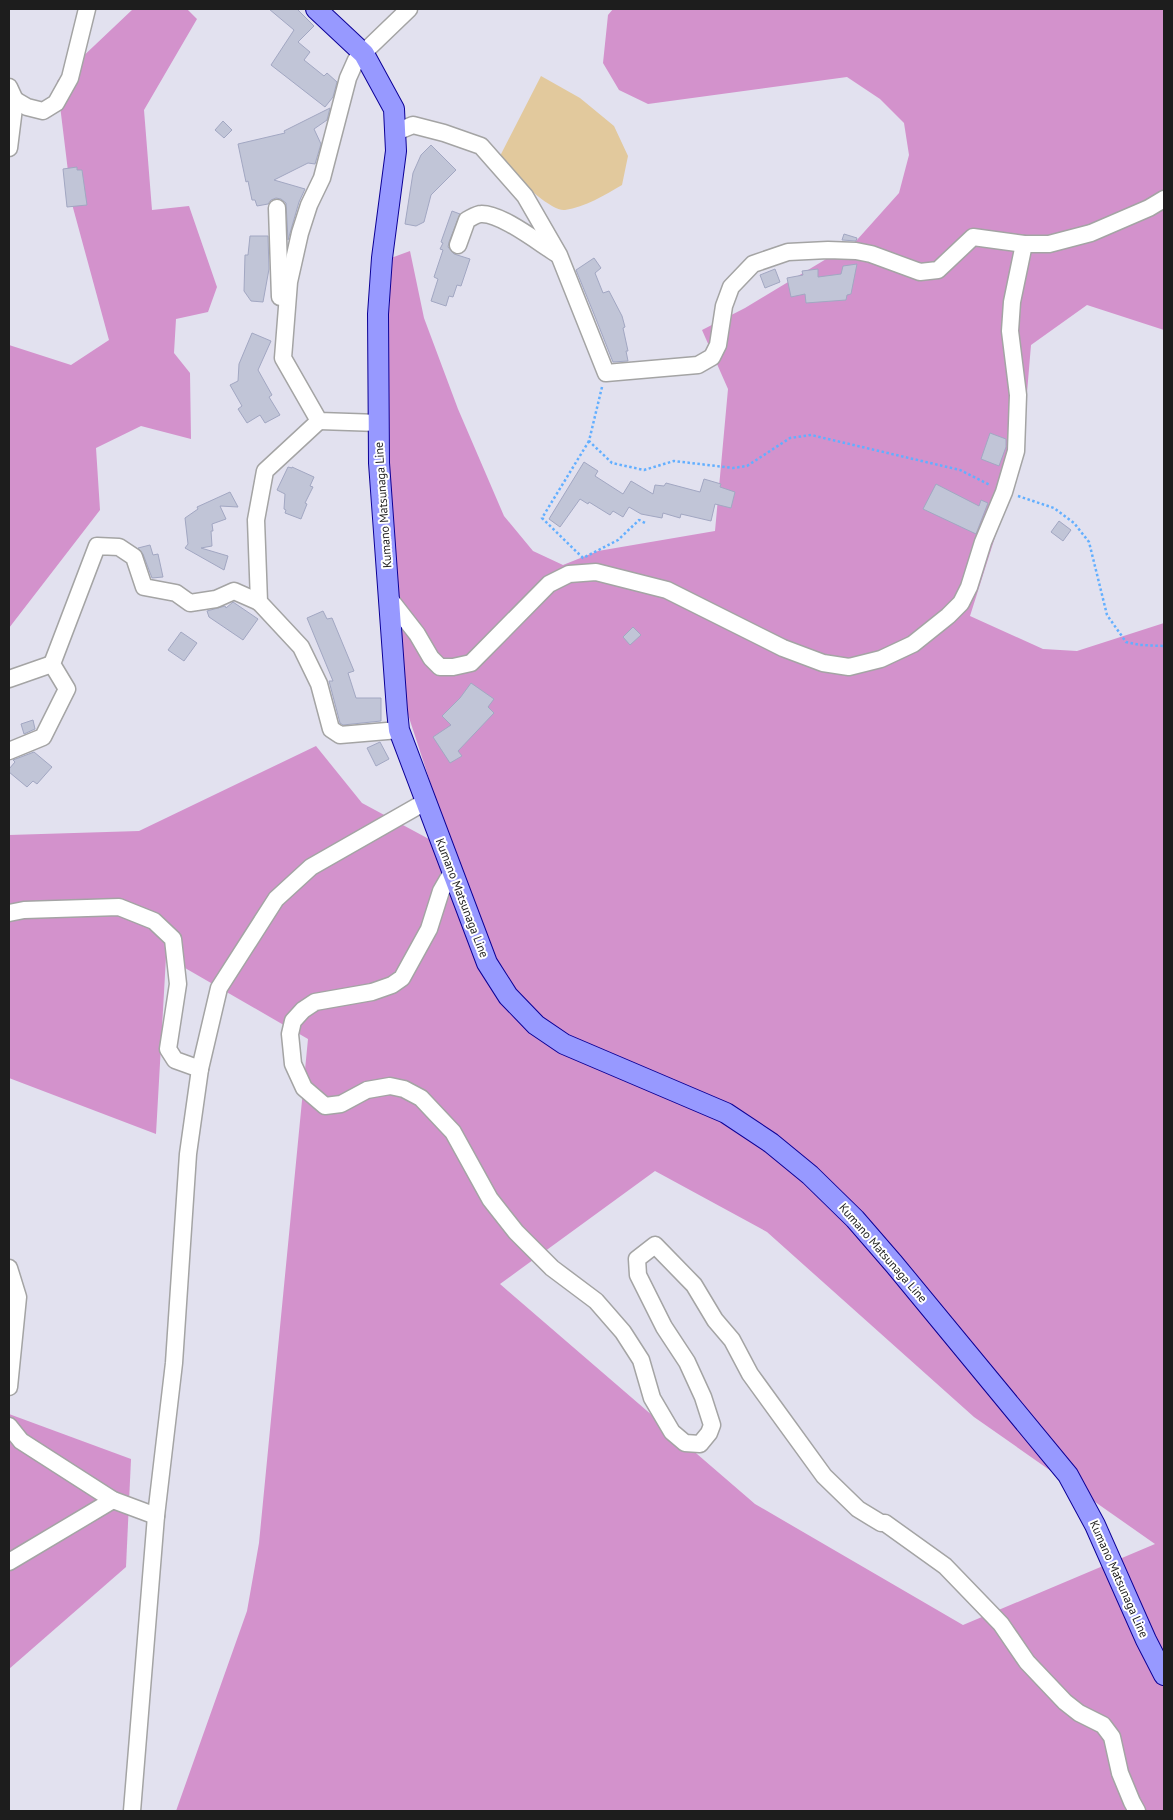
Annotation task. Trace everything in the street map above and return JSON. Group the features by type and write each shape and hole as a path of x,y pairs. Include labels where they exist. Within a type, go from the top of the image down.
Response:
{"main road":[{"name":"Kumano Matsunaga Line","path":"316,9 364,54 394,109 396,151 382,258 378,314 378,423 379,463 399,730 487,963 508,996 536,1026 564,1044 726,1113 771,1143 791,1159 855,1218 1068,1475 1095,1525 1146,1640 1164,1675"}],"street":[{"path":"12,93 27,107 43,111 56,103 70,78 87,9"},
{"path":"319,421 283,358 289,282 300,232 309,205 322,178 348,78 356,60 410,9"},
{"path":"9,148 12,93"},
{"path":"396,132 413,125 444,133 481,146 525,196 559,255 606,373 698,366 712,357 718,346 724,306 731,287 753,264 788,252 856,251 871,254 920,272 938,270 972,236 1024,244 1048,244 1092,233 1164,200"},
{"path":"277,208 280,305 286,317"},
{"path":"458,245 467,220 481,214 494,216 513,225 559,255"},
{"path":"389,598 417,634 431,658 440,667 453,667 470,663 550,584 569,574 596,572 666,590 783,648 823,663 849,667 881,659 913,644 962,603 983,542 1004,492 1016,451 1018,396 1010,331 1012,302 1024,244"},
{"path":"259,602 256,520 265,471 319,421 378,423"},
{"path":"9,679 52,664 98,546 119,547 134,557 144,587 176,593 190,603 216,599 234,591 259,602 301,647 319,684 330,729 340,735 399,730"},
{"path":"9,751 43,737 60,706 67,689 52,664"},
{"path":"132,1811 156,1516 174,1363 188,1154 200,1069 219,988 276,899 310,867 425,802"},
{"path":"452,872 441,890 429,929 402,978 392,985 372,992 315,1002 303,1010 293,1021 290,1034 293,1064 304,1088 325,1106 341,1104 367,1090 390,1086 404,1089 421,1098 453,1132 490,1200 516,1232 552,1268 596,1301 623,1332 641,1360 652,1398 672,1432 685,1443 700,1444 710,1433 712,1425 703,1396 687,1362 664,1327 638,1275 637,1259 655,1245 694,1285 715,1320 732,1340 750,1374 824,1476 858,1509 881,1523 885,1523 945,1566 1001,1624 1027,1662 1065,1702 1080,1713 1103,1725 1112,1737 1120,1773 1137,1811"},
{"path":"9,913 24,910 119,907 154,920 173,938 178,984 168,1049 175,1060 200,1069"},
{"path":"9,1268 18,1297 9,1387"},
{"path":"9,1426 21,1442 113,1500 156,1516"},
{"path":"9,1562 113,1500"}],"path":[{"path":"606,373 589,441 542,518 583,558 618,540 639,520 644,523"},
{"path":"589,441 612,464 644,470 674,461 733,468 747,466 790,438 811,435 960,470 1004,492"},
{"path":"1027,499 1054,508 1074,524 1089,542 1107,615 1126,642 1140,645 1164,646"}],"shaded area":[{"path":"133,9 187,9 197,19 144,110 152,210 189,206 217,287 208,312 176,319 174,353 190,373 191,439 141,426 96,448 100,510 9,628 9,345 71,365 109,340 72,204 57,81"},
{"path":"613,9 1164,9 1164,330 1087,305 1031,345 1022,452 970,616 1043,649 1077,651 1164,623 1164,1811 176,1811 247,1611 259,1543 308,1039 166,957 156,1134 9,1078 9,835 139,831 316,746 362,803 453,852 400,690 385,416 391,258 410,251 424,318 458,409 504,516 533,551 563,565 598,551 715,531 728,389 702,330 745,308 856,241 899,193 909,155 904,123 880,99 847,77 648,104 619,90 603,63 608,15","holes":["655,1171 767,1232 974,1417 1155,1544 963,1625 755,1504 500,1284"]},
{"path":"541,76 580,98 614,126 628,156 622,185 595,200 565,210 550,205 498,160"},
{"path":"9,1414 131,1459 126,1567 9,1669"}],"building":[{"path":"269,9 297,9 314,26 298,42 310,52 304,60 324,76 327,73 337,82 333,97 325,107 271,65 294,30"},
{"path":"330,108 327,120 314,129 321,144 315,164 308,163 274,180 305,189 299,202 288,240 286,203 276,198 268,204 257,206 255,200 252,200 238,144 285,133 284,131"},
{"path":"223,121 232,130 224,138 215,130"},
{"path":"431,145 456,170 431,195 424,222 416,226 405,224 413,173 421,155"},
{"path":"77,167 77,170 82,170 87,205 67,207 63,169"},
{"path":"452,211 460,214 448,247 454,254 470,259 461,286 457,285 453,297 449,296 446,306 431,301 438,279 434,277 443,250 440,249 443,243 441,242"},
{"path":"844,234 857,238 856,241 842,240"},
{"path":"250,236 268,236 269,269 263,302 251,301 244,291 245,255 248,255"},
{"path":"594,258 601,268 595,273 603,293 609,291 622,316 625,327 623,328 628,361 613,362 576,270"},
{"path":"857,264 851,294 847,295 846,300 806,303 805,294 791,297 787,278 803,275 802,271 818,269 818,277 841,274 843,266"},
{"path":"775,269 780,282 765,288 760,275"},
{"path":"252,333 271,341 258,370 272,395 269,397 280,415 265,423 260,415 247,423 238,409 242,406 230,385 238,381 239,364"},
{"path":"990,433 1006,439 1006,447 999,466 981,459"},
{"path":"584,462 598,471 595,476 623,494 631,481 653,494 655,485 664,486 666,483 700,492 704,479 721,484 720,487 735,492 731,508 715,504 711,521 681,514 680,518 663,513 662,518 641,514 629,507 623,517 613,511 610,515 589,502 588,504 580,499 560,527 549,519"},
{"path":"288,467 314,477 310,486 313,487 305,503 307,504 301,519 285,513 285,494 277,490"},
{"path":"936,484 979,506 981,500 988,503 976,534 923,509"},
{"path":"230,492 238,507 220,506 226,519 212,524 212,546 201,548 228,556 224,570 185,548 188,544 185,518 198,509 197,507"},
{"path":"1059,521 1071,530 1063,541 1051,532"},
{"path":"150,545 153,555 158,554 163,577 152,578 143,554 138,548"},
{"path":"233,602 258,619 243,640 209,617 207,611 225,606 226,608"},
{"path":"323,611 327,619 332,618 354,671 348,673 356,698 381,698 381,721 343,725 340,723 329,681 333,681 307,618"},
{"path":"633,627 641,635 630,645 623,637"},
{"path":"181,632 197,643 184,661 168,650"},
{"path":"471,683 494,699 488,707 494,713 458,751 462,756 450,763 433,737 451,725 442,716 460,698"},
{"path":"33,720 35,729 24,734 21,724"},
{"path":"380,742 389,759 376,766 367,748"},
{"path":"34,752 52,767 37,784 33,781 27,787 9,772 9,769 15,762 13,760"}]}
